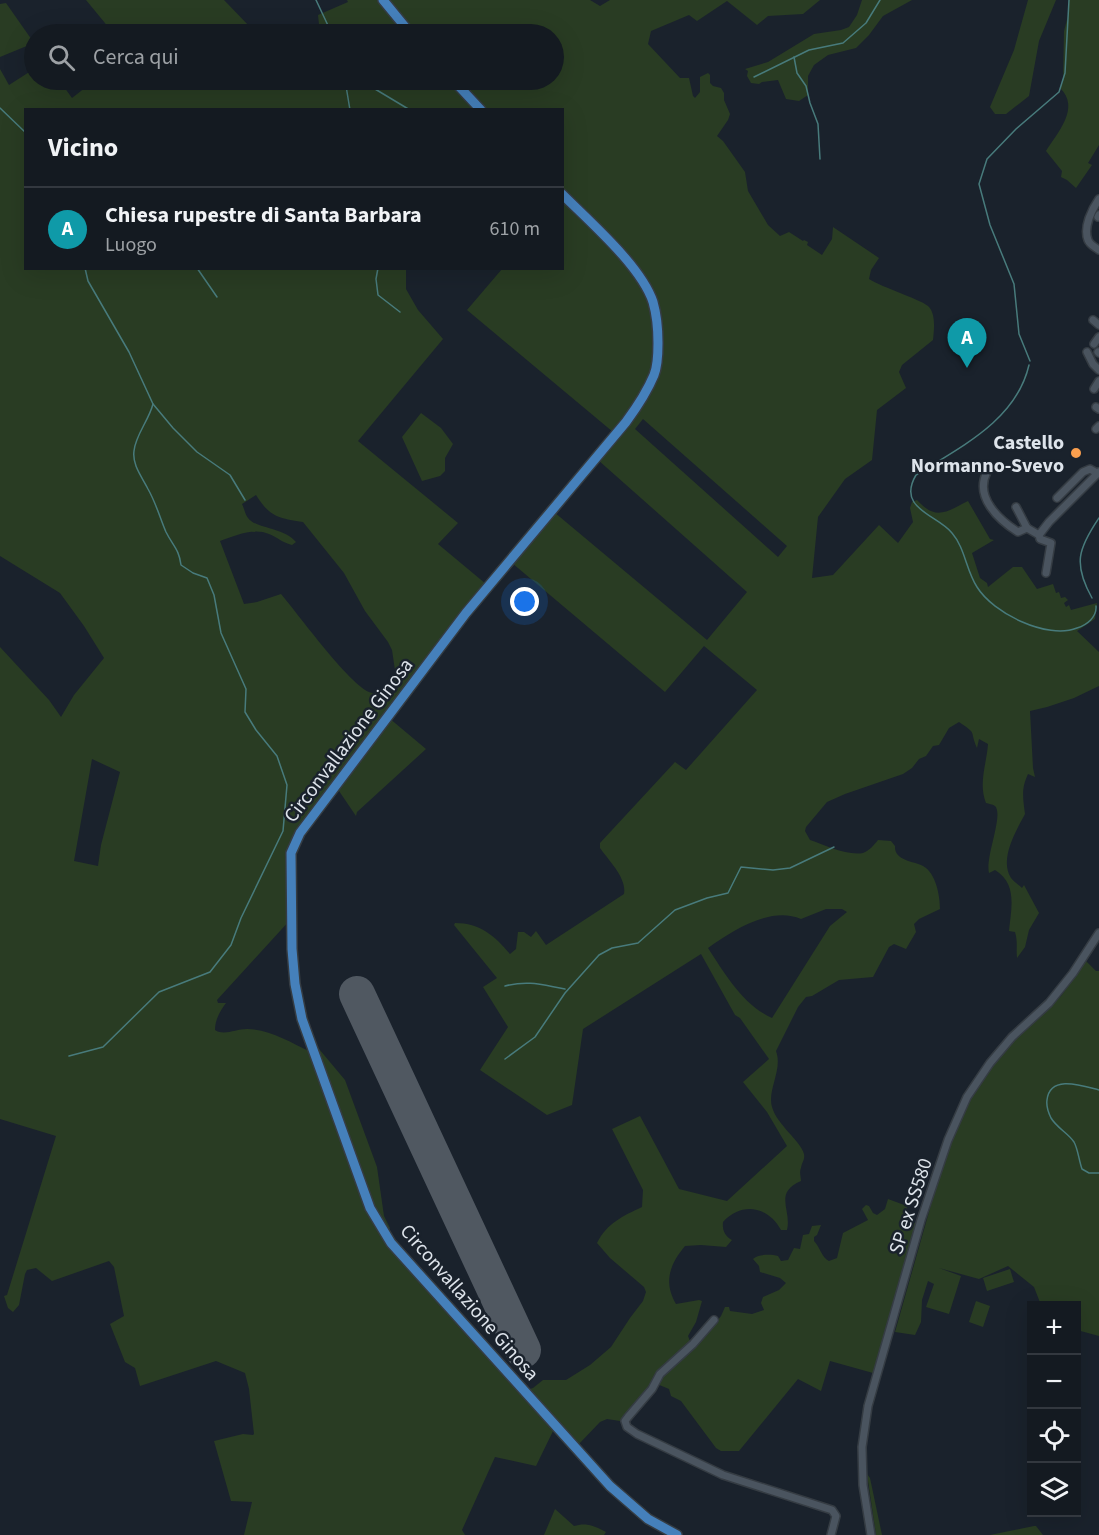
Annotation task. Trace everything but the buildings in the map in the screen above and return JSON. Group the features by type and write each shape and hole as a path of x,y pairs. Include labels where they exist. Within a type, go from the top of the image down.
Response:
{"main road":[{"path":"383,0 403,24"},
{"path":"463,90 480,108"},
{"name":"Circonvallazione Ginosa","path":"564,196 628,262 642,281 652,302 658,327 655,372 644,397 626,422 466,613 300,833 291,853 295,984 302,1019 370,1208 391,1243 610,1486 648,1519 677,1535"}],"street":[{"path":"1099,199 1091,211 1088,239 1099,250"},
{"path":"1091,211 1099,216"},
{"path":"1087,352 1099,370"},
{"path":"1094,389 1099,381"},
{"path":"1040,535 1049,522 1098,473 1090,469 1083,472 1057,498"},
{"path":"987,472 983,484 986,500 998,517 1018,532 1027,528"},
{"path":"1016,507 1027,528 1040,535 1040,539 1051,543 1046,573"},
{"name":"SP ex SS580","path":"871,1535 863,1485 862,1447 868,1406 921,1220 948,1140 967,1097 990,1063 1012,1037 1049,1003 1073,973 1099,933"},
{"path":"714,1320 693,1344 660,1374 652,1389 628,1417 627,1427 723,1475 832,1510 836,1516 831,1535"}],"green space":[{"path":"86,0 224,0 247,24 106,24"},
{"path":"347,0 383,0 401,24 319,24 318,15 348,2"},
{"path":"388,0 590,0 600,6 610,0 820,0 803,14 768,16 757,25 727,1 697,21 689,15 651,31 648,44 680,78 689,78 695,98 700,92 700,77 708,73 710,83 721,88 730,114 717,136 745,172 748,191 768,225 780,236 789,232 808,242 807,245 822,255 832,239 833,227 879,258 871,270 869,279 926,304 933,314 933,340 902,365 899,372 906,388 877,410 872,460 845,479 818,517 812,578 833,575 879,525 898,543 913,522 910,508 912,502 917,500 930,511 941,512 968,501 990,539 994,540 972,553 980,578 987,583 988,587 1013,567 1022,567 1037,589 1053,584 1056,593 1059,592 1061,598 1065,597 1068,600 1064,603 1066,607 1069,605 1071,610 1097,603 1095,619 1077,631 1099,652 1099,686 1074,698 1030,711 1035,777 1028,774 1024,784 1025,814 1010,845 1007,862 1011,878 1022,888 1024,885 1039,913 1029,930 1025,947 1017,958 1015,932 1009,931 1012,906 1010,890 1007,882 995,870 989,873 988,866 997,811 995,806 986,803 984,796 988,744 979,739 977,748 971,731 959,722 949,728 939,745 933,746 926,756 919,759 912,768 903,774 827,802 806,827 805,831 810,840 850,853 863,853 878,840 891,841 901,858 923,866 931,874 938,892 940,909 919,919 914,924 916,932 906,949 894,944 889,947 873,977 839,980 812,996 806,997 798,1007 776,1051 778,1065 771,1094 775,1114 804,1154 800,1171 801,1181 788,1191 786,1197 787,1230 781,1230 770,1216 747,1209 730,1215 723,1222 724,1232 732,1240 726,1247 685,1246 672,1266 669,1281 676,1304 702,1301 696,1322 688,1336 690,1341 700,1335 705,1336 721,1316 725,1307 729,1307 730,1311 752,1314 764,1310 761,1303 763,1297 779,1290 786,1283 780,1278 760,1272 759,1266 753,1259 768,1255 778,1256 781,1261 788,1260 794,1248 800,1249 803,1235 809,1234 812,1226 821,1225 814,1241 829,1261 837,1258 843,1233 868,1220 862,1209 866,1205 877,1215 885,1209 888,1199 907,1206 908,1219 916,1224 879,1362 873,1373 830,1361 821,1391 798,1379 739,1451 721,1451 716,1448 681,1401 671,1396 669,1389 657,1384 634,1410 620,1421 607,1419 600,1422 578,1445 527,1390 543,1380 566,1380 590,1365 611,1347 643,1301 646,1292 644,1287 610,1258 597,1243 611,1225 642,1207 643,1190 612,1129 640,1116 679,1189 727,1201 787,1146 767,1112 743,1082 769,1059 740,1018 735,1015 701,954 583,1029 572,1105 547,1115 480,1070 508,1027 483,987 497,978 454,925 455,923 479,928 493,936 510,954 516,949 518,932 524,932 531,937 536,931 546,945 624,894 623,882 600,848 600,843 675,762 686,770 757,690 704,646 665,692 512,563 554,512 707,640 747,592 598,460 648,393 660,323 628,259 564,191 564,108 486,108 468,90 564,90 564,24 407,24","holes":["643,419 787,546 778,557 635,429","826,909 842,909 847,912 830,926 772,1018 743,997 708,948 741,927 765,918 789,916 801,919"]},
{"path":"862,0 912,0 883,16 856,48 828,55 814,65 808,76 808,95 799,101 786,99 778,80 759,84 751,83 747,76 748,71 745,69 768,62 814,34 849,27 857,15"},
{"path":"1028,0 1056,0 1039,41 1029,96 1006,114 995,114 990,107 1014,50"},
{"path":"1069,0 1099,0 1099,145 1088,163 1092,165 1076,188 1061,177 1062,171 1046,151 1068,112 1066,96 1060,88 1063,82 1064,31 1069,12"},
{"path":"6,3 24,29 24,47 0,57 0,4"},
{"path":"0,69 9,85 24,75 24,90 66,90 72,98 82,90 460,90 478,108 24,108 24,270 406,270 406,289 418,310 443,339 358,441 458,523 438,544 486,584 295,836 291,919 217,1000 218,1003 226,1003 218,1016 215,1030 219,1032 247,1029 263,1031 309,1051 375,1222 555,1427 536,1466 495,1457 462,1530 465,1535 244,1535 252,1502 231,1501 214,1441 243,1434 254,1434 245,1373 216,1361 140,1386 135,1368 125,1362 110,1324 124,1316 114,1267 109,1261 52,1281 36,1268 27,1270 19,1305 13,1312 8,1308 4,1296 7,1295 56,1136 0,1119 0,647 49,700 61,717 74,695 104,658 60,593 0,556","holes":["256,495 275,515 303,522 344,573 365,611 388,642 392,650 396,677 382,690 373,693 353,680 325,650 281,594 244,604 220,541 257,531 292,545 296,542 284,533 252,522 246,515 242,504","92,759 120,772 101,845 98,866 74,861"]},
{"path":"564,199 620,259 644,290 655,328 653,363 641,396 613,432 467,310 501,270 564,270"},
{"path":"421,413 441,428 453,444 445,458 445,471 440,476 422,481 402,437"},
{"path":"389,718 426,749 357,812 356,816 339,791 335,790"},
{"path":"1086,961 1096,971 1099,971 1099,1336 1081,1331 1081,1301 1039,1301 1034,1287 1008,1266 979,1279 939,1268 961,1276 949,1314 926,1307 934,1284 928,1281 922,1300 921,1322 915,1335 895,1332 951,1134 970,1094 1002,1052 1061,996"},
{"path":"314,1043 345,1080 377,1167 384,1216 390,1228 387,1231 375,1210"},
{"path":"1010,1269 1014,1282 987,1291 983,1278"},
{"path":"976,1301 990,1306 983,1327 969,1322"},
{"path":"867,1474 870,1478 882,1535 876,1535"},
{"path":"555,1509 574,1526 590,1525 606,1532 604,1535 544,1535"},
{"path":"1036,1526 1043,1535 990,1535"}],"waterway":[{"path":"316,0 327,24"},
{"path":"754,77 809,50 843,43 866,23 880,0"},
{"path":"1030,361 1019,334 1014,284 990,225 979,184 987,159 1016,129 1059,92 1065,73 1069,0"},
{"path":"794,57 797,73 806,86 818,124 820,159"},
{"path":"347,90 350,108"},
{"path":"377,90 407,108"},
{"path":"0,108 24,131"},
{"path":"69,1056 103,1047 159,992 210,972 231,945 241,918 283,831 287,785 277,756 245,712 246,689 221,633 214,595 207,578 181,565 177,551 136,466 135,445 153,404 129,352 88,281 85,270"},
{"path":"198,270 217,297"},
{"path":"378,270 378,295 400,312"},
{"path":"1029,365 1022,385 1012,402 999,417 968,443 916,475 911,487 911,496 921,510 952,533 960,545 977,587 985,597 1008,615 1036,627 1065,631 1088,623 1095,614 1096,606"},
{"path":"153,404 197,452 230,475 245,500"},
{"path":"1092,598 1082,576 1080,557 1086,539 1099,518"},
{"path":"505,1059 535,1037 565,993 599,955 612,948 638,943 675,910 728,893 741,867 773,870 790,868 834,847"},
{"path":"505,986 528,983 565,989"},
{"path":"1099,1090 1061,1084 1049,1092 1047,1103 1051,1118 1074,1142 1082,1169 1089,1173 1099,1173"}],"runway":[{"path":"357,994 523,1350"}],"place":[{"name":"Chiesa rupestre di Santa Barbara","path":"967,368"},
{"name":"Castello Normanno-Svevo","path":"1076,453"}]}
